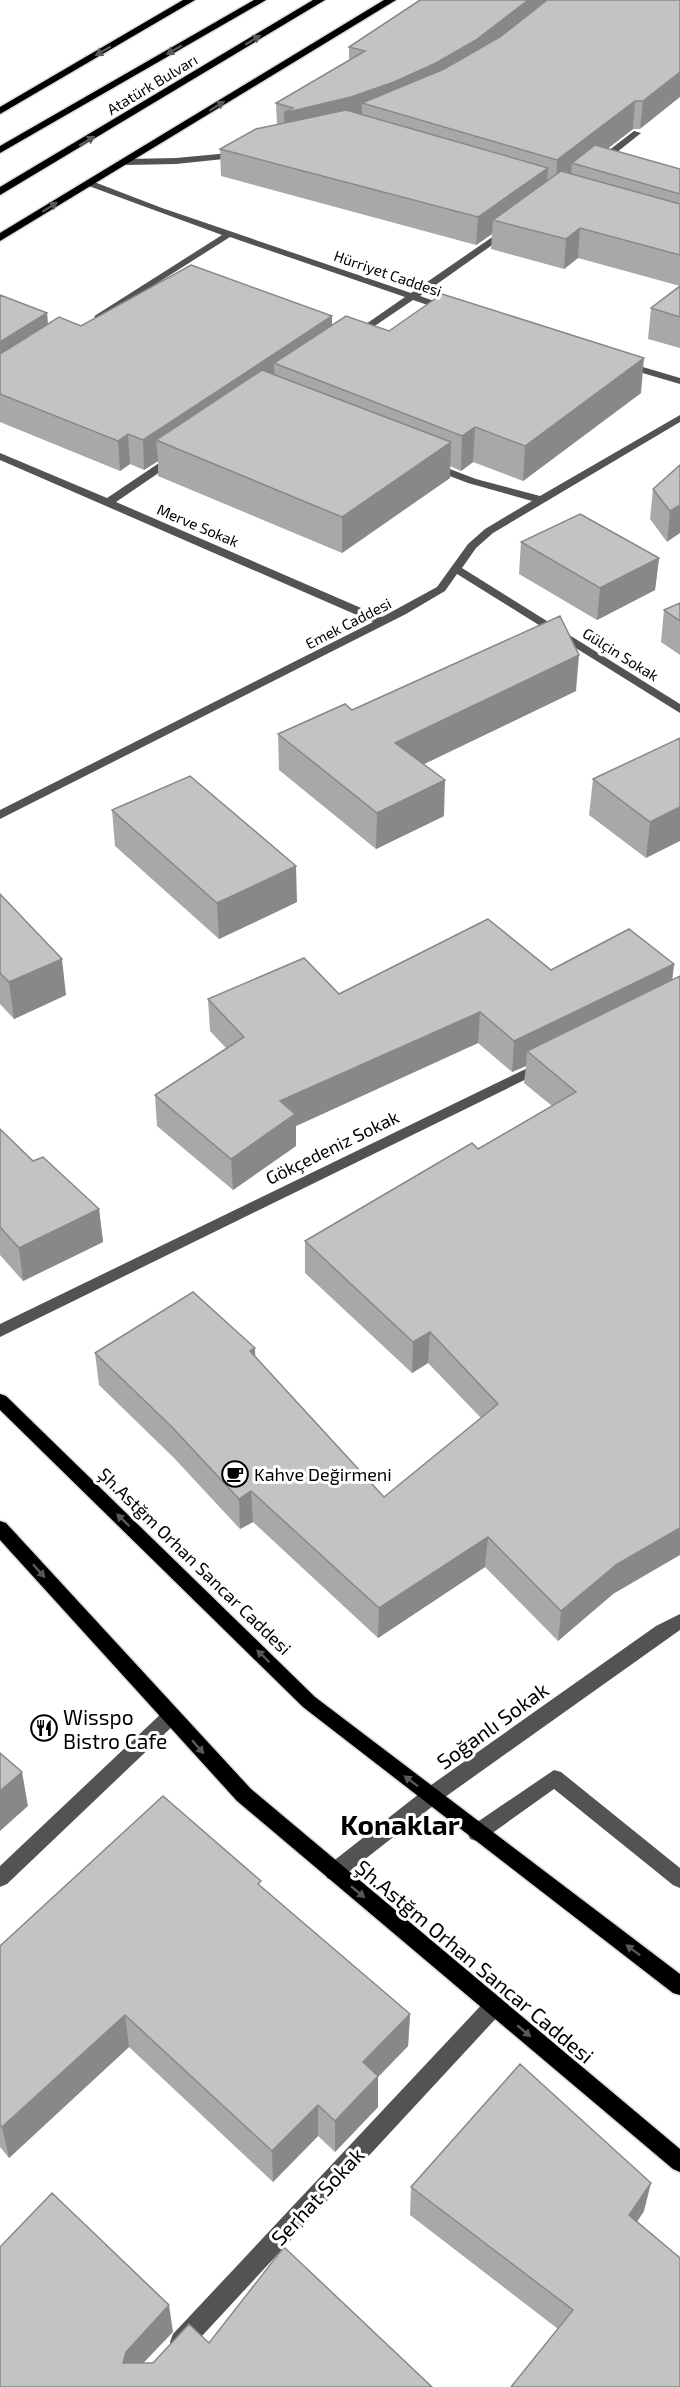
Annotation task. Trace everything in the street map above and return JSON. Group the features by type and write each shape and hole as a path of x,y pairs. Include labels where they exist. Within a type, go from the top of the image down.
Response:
{"highway":[{"path":"0,111 190,0"},
{"name":"Atatürk Bulvarı","path":"0,150 261,0"},
{"name":"Atatürk Bulvarı","path":"0,192 320,0"},
{"path":"0,238 392,0"}],"main road":[{"name":"Şh.Astğm Orhan Sancar Caddesi","path":"0,1400 309,1702 477,1833 680,1986"},
{"name":"Şh.Astğm Orhan Sancar Caddesi","path":"0,1528 244,1795 680,2162"}],"street":[{"path":"589,171 637,133"},
{"path":"127,162 249,154"},
{"name":"Hürriyet Caddesi","path":"89,183 229,234 457,312"},
{"path":"346,342 516,225"},
{"path":"90,323 229,234"},
{"path":"614,361 680,381"},
{"name":"Emek Caddesi","path":"0,815 383,622 441,589 472,546 489,531 680,418"},
{"path":"107,502 185,451"},
{"name":"Merve Sokak","path":"0,456 383,622"},
{"path":"417,459 472,481 542,500"},
{"name":"Gülçin Sokak","path":"455,568 680,709"},
{"name":"Gökçedeniz Sokak","path":"0,1331 556,1059"},
{"name":"Soğanlı Sokak","path":"333,1872 431,1796 662,1631 680,1621"},
{"path":"0,1878 171,1716"},
{"path":"477,1833 554,1778 680,1879"},
{"name":"Serhat Sokak","path":"164,2361 494,2006"}],"building":[{"path":"420,0 528,0 476,40 436,63 394,82 351,97 284,113 293,108 276,103 365,51 349,47"},
{"path":"547,0 680,0 680,72 643,101 635,101 557,160 362,103 444,69 500,37"},
{"path":"346,110 548,168 478,217 220,149 256,129"},
{"path":"595,145 680,169 680,194 572,163"},
{"path":"561,171 680,204 680,255 580,228 566,239 493,220"},
{"path":"191,265 332,316 143,440 128,434 118,441 0,394 0,354 59,317 81,326"},
{"path":"680,286 680,317 651,308"},
{"path":"442,294 644,358 525,446 475,427 462,436 274,363 346,316 389,331"},
{"path":"0,295 47,313 0,342"},
{"path":"262,370 451,442 342,517 156,440"},
{"path":"680,465 680,505 670,511 653,489"},
{"path":"580,514 659,558 600,588 521,542"},
{"path":"680,603 680,621 664,610"},
{"path":"560,616 579,655 395,743 445,780 377,813 278,734 345,704 352,710"},
{"path":"680,738 680,807 650,822 593,779"},
{"path":"190,776 296,866 217,903 112,810"},
{"path":"0,894 62,959 9,982 0,973"},
{"path":"488,919 551,970 629,929 674,964 514,1041 480,1012 280,1101 295,1114 231,1159 155,1095 244,1037 208,999 304,958 339,994"},
{"path":"680,976 680,1528 617,1564 561,1611 488,1537 379,1608 251,1491 239,1499 172,1427 95,1353 193,1292 255,1348 250,1351 384,1497 498,1404 430,1332 413,1342 305,1241 472,1143 478,1149 576,1092 527,1051"},
{"path":"0,1129 33,1161 43,1157 99,1209 19,1248 0,1227"},
{"path":"0,1753 22,1772 0,1791"},
{"path":"163,1796 261,1881 258,1884 410,2014 363,2062 378,2076 335,2121 318,2105 272,2151 125,2015 2,2127 0,2125 0,1946"},
{"path":"520,2064 651,2183 629,2215 680,2258 680,2387 511,2387 573,2310 411,2187"},
{"path":"52,2193 169,2305 126,2352 123,2363 153,2363 189,2324 209,2343 284,2247 432,2387 0,2387 0,2247"}],"place":[{"name":"Kahve Değirmeni","path":"235,1474"},
{"name":"Wisspo Bistro Cafe","path":"44,1728"}],"district":[{"name":"Konaklar","path":"400,1824"}]}
